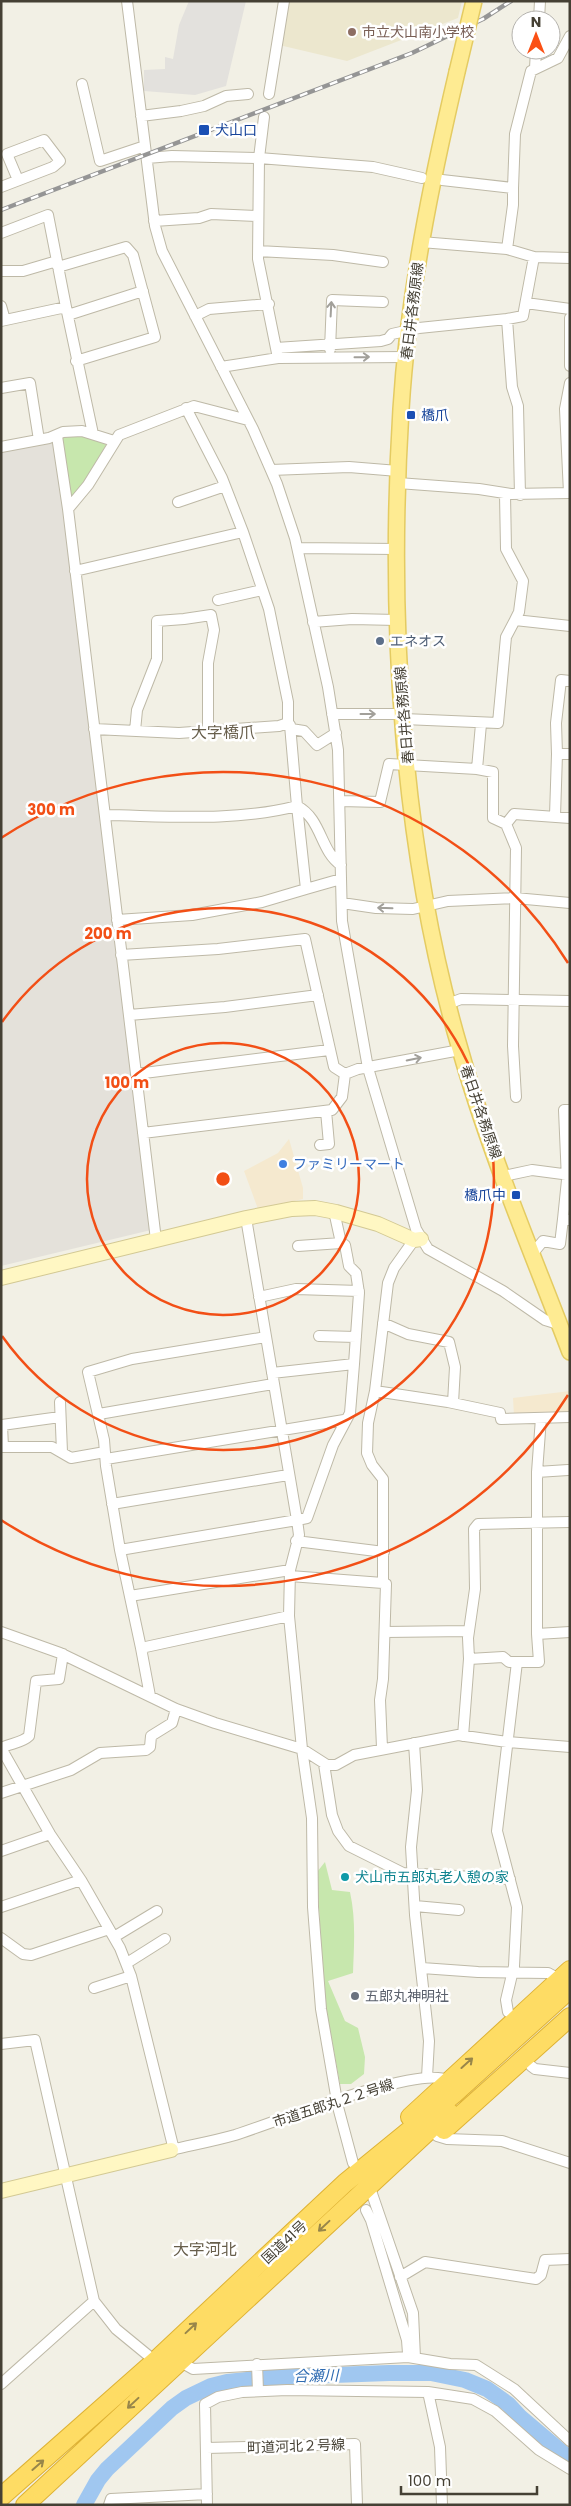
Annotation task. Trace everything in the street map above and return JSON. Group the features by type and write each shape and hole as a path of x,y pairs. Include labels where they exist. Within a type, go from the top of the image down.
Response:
{"highway":[{"name":"国道41号","path":"25,2505 179,2360 358,2206 557,2014 566,1980"},
{"path":"345,2183 447,2080 566,1980"},
{"name":"国道41号","path":"1,2497 155,2361 345,2183 570,2003"},
{"path":"358,2206 370,2188 416,2156 557,2014"}],"main road":[{"name":"春日井各務原線","path":"474,1 431,186 421,242 401,407 396,549 397,620 403,717 416,841 427,906 460,1050 504,1176 563,1327 570,1352"}],"street":[{"path":"127,1 154,221 162,251 248,420 271,470 298,548 336,733 341,801 342,904 346,943 368,1068 417,1240"},
{"path":"269,94 284,1"},
{"path":"507,249 514,205 515,134 531,71 558,58 570,36"},
{"path":"535,60 535,68"},
{"path":"82,84 100,161 145,146"},
{"path":"141,116 181,111 204,106 226,96 248,94"},
{"path":"264,117 259,158 258,251 277,353"},
{"path":"1,187 53,168 60,162 44,140 7,154 18,180"},
{"path":"147,158 172,156 259,158 373,168 422,178"},
{"path":"442,180 513,188"},
{"path":"154,221 199,218 211,214 258,216"},
{"path":"1,233 48,215 76,361 93,434"},
{"path":"421,242 507,249 534,257 570,258"},
{"path":"1,271 23,271 126,247 133,255 155,337 76,361"},
{"path":"258,251 333,255 383,262"},
{"path":"221,367 277,353 330,345 381,341 388,339 392,334 410,330 523,316 534,257"},
{"path":"1,306 3,320 67,311 142,291"},
{"path":"330,358 332,300 383,302"},
{"path":"526,303 570,309"},
{"path":"196,316 209,310 269,304"},
{"path":"570,318 570,366"},
{"path":"507,319 512,387 518,406 520,495"},
{"path":"277,353 330,358 406,357"},
{"path":"1,388 30,383 39,440"},
{"path":"271,470 349,467 505,494 570,493 565,409 570,383"},
{"path":"68,509 88,485 119,435 186,408 205,408 238,419 248,420"},
{"path":"186,408 225,486 269,609 288,702 306,889"},
{"path":"1,447 56,436 63,432 82,431 114,441"},
{"path":"56,436 68,509 156,1240"},
{"path":"178,502 225,486"},
{"path":"332,714 403,717 481,724 498,723 506,637 518,612 523,581 506,549 505,494"},
{"path":"75,571 243,532"},
{"path":"298,548 396,549"},
{"path":"218,600 262,590"},
{"path":"135,731 137,710 157,659 157,621 211,615 214,630 208,663 208,731"},
{"path":"313,622 352,619 397,620"},
{"path":"515,620 570,626"},
{"path":"555,816 556,723 561,680 570,682"},
{"path":"477,768 481,724"},
{"path":"94,729 178,733 289,726 304,731 317,745 336,733"},
{"path":"557,754 570,754"},
{"path":"341,801 380,802 389,764 477,768 493,772 494,818 506,824 516,848 513,1046 516,1097"},
{"path":"104,815 207,816 272,812 297,806"},
{"path":"297,806 316,823 332,857 341,865"},
{"path":"506,824 514,814 570,818"},
{"path":"117,920 192,915 262,902 341,879"},
{"path":"342,904 376,908 413,909 448,901 515,898 570,903"},
{"path":"121,955 218,949 305,939 334,1067 345,1074 460,1050"},
{"path":"129,1015 225,1007 318,996"},
{"path":"448,1004 461,999 570,1001"},
{"path":"136,1074 329,1050"},
{"path":"143,1133 332,1110 338,1105 342,1097 345,1074"},
{"path":"320,1146 329,1144 326,1110"},
{"path":"533,1253 543,1241 560,1244 566,1220 568,1174 564,1110 570,1110"},
{"path":"504,1176 532,1170 568,1174"},
{"path":"1,1278 246,1218 315,1208 334,1211 378,1224 417,1240 428,1249 503,1291 545,1320 563,1327"},
{"path":"120,1550 308,1518 333,1445 344,1420 350,1413 352,1403 359,1291 356,1273 349,1266 345,1245 341,1243 334,1211"},
{"path":"246,1218 299,1535 296,1541 290,1573 289,1616 302,1749 312,1818 313,1907 320,2009 353,2163"},
{"path":"382,1748 380,1700 384,1679 386,1584 383,1583 383,1479 372,1465 367,1453 368,1423 391,1274 417,1240"},
{"path":"298,1246 341,1243"},
{"path":"259,1297 296,1289 359,1291"},
{"path":"383,1323 408,1334 450,1342 455,1367 453,1403"},
{"path":"319,1336 356,1337"},
{"path":"150,1696 120,1550 99,1414 88,1372 132,1359 266,1337"},
{"path":"99,1414 354,1364"},
{"path":"374,1391 453,1403 500,1413 501,1419 570,1417"},
{"path":"60,1402 62,1452"},
{"path":"60,1417 2,1425 3,1447 52,1447 72,1458 105,1455 344,1420"},
{"path":"469,1659 504,1657 509,1662 540,1662 537,1634 537,1472 541,1418"},
{"path":"537,1472 568,1470"},
{"path":"112,1504 288,1475"},
{"path":"463,1736 469,1659 469,1631 475,1589 474,1530 478,1524 570,1522"},
{"path":"296,1541 384,1552"},
{"path":"130,1596 290,1573 383,1583"},
{"path":"141,1648 289,1616"},
{"path":"384,1632 469,1631"},
{"path":"1,1632 63,1654 176,1709 215,1723 302,1749 324,1764 336,1765 354,1755 382,1748 463,1736 506,1742 570,1747"},
{"path":"537,1634 570,1632"},
{"path":"1,2191 172,2150 127,1963 81,1880 50,1834 1,1748 11,1743 24,1741 29,1736 36,1681 58,1679 63,1654"},
{"path":"508,2012 506,2000 518,1916 497,1831 506,1742 517,1662"},
{"path":"1,1793 71,1770 100,1753 146,1750 150,1747 151,1736 172,1724 176,1709"},
{"path":"414,1743 418,1790 411,1847 412,1873 429,2041 427,2077"},
{"path":"324,1764 332,1815 343,1839 349,1846 402,1874 510,1879"},
{"path":"1,1851 50,1834"},
{"path":"1,1907 81,1880"},
{"path":"414,1906 459,1910"},
{"path":"1,1938 23,1954 32,1955 111,1933 157,1911"},
{"path":"127,1963 166,1939"},
{"path":"422,1968 511,1973 548,1972 566,1980"},
{"path":"94,1988 131,1976"},
{"path":"1,2044 35,2040 94,2301 116,2329 155,2361"},
{"path":"531,2066 535,2069 570,2073"},
{"name":"市道五郎丸２２号線","path":"172,2150 219,2139 369,2090 427,2077 440,2076 447,2080"},
{"path":"437,2136 448,2139 502,2141 570,2163"},
{"path":"370,2188 412,2313 411,2357"},
{"path":"358,2206 371,2220 411,2357"},
{"path":"400,2277 425,2262 536,2279 541,2275 545,2260 570,2259"},
{"path":"1,2384 94,2301"},
{"path":"179,2360 193,2369 411,2357 450,2364 476,2366 514,2389 570,2441"},
{"path":"257,2364 258,2391"},
{"path":"109,2505 111,2499 207,2500 205,2404 229,2394 258,2391 408,2391 472,2399 496,2411 539,2450 570,2469"},
{"path":"428,2392 440,2447 442,2505"},
{"name":"町道河北２号線","path":"206,2448 355,2444 358,2505"}],"shaded area":[{"path":"189,1 246,1 226,86 195,95 144,91 144,70 165,69 165,57 173,59 179,25"},
{"name":"市立犬山南小学校","path":"286,1 462,1 458,18 347,61 279,45"},
{"path":"55,441 151,1230 1,1266 1,451"},
{"path":"289,1139 303,1188 303,1199 258,1209 244,1171 278,1153"},
{"path":"570,1391 570,1414 514,1416 513,1398"}],"green space":[{"path":"81,434 105,442 106,445 84,483 71,497 60,441 66,435"},
{"path":"325,1862 332,1890 350,1892 353,1912 353,1973 328,1981 345,2021 358,2028 365,2057 364,2074 351,2084 340,2084 324,1997 317,1872"}],"waterway":[{"name":"合瀬川","path":"84,2505 98,2480 107,2469 172,2408 186,2398 211,2386 227,2382 277,2377 431,2373 465,2380 487,2389 508,2404 520,2417 570,2459"}],"railway":[{"path":"1,210 412,53 483,19 511,1"}],"place":[{"name":"市立犬山南小学校","path":"352,32"},
{"name":"犬山口","path":"204,130"},
{"name":"橋爪","path":"411,415"},
{"name":"エネオス","path":"380,641"},
{"name":"ファミリーマート","path":"283,1164"},
{"name":"橋爪中","path":"516,1195"},
{"name":"犬山市五郎丸老人憩の家","path":"345,1877"},
{"name":"五郎丸神明社","path":"355,1996"}],"district":[{"name":"大字橋爪","path":"223,732"},
{"name":"大字河北","path":"205,2249"}]}
